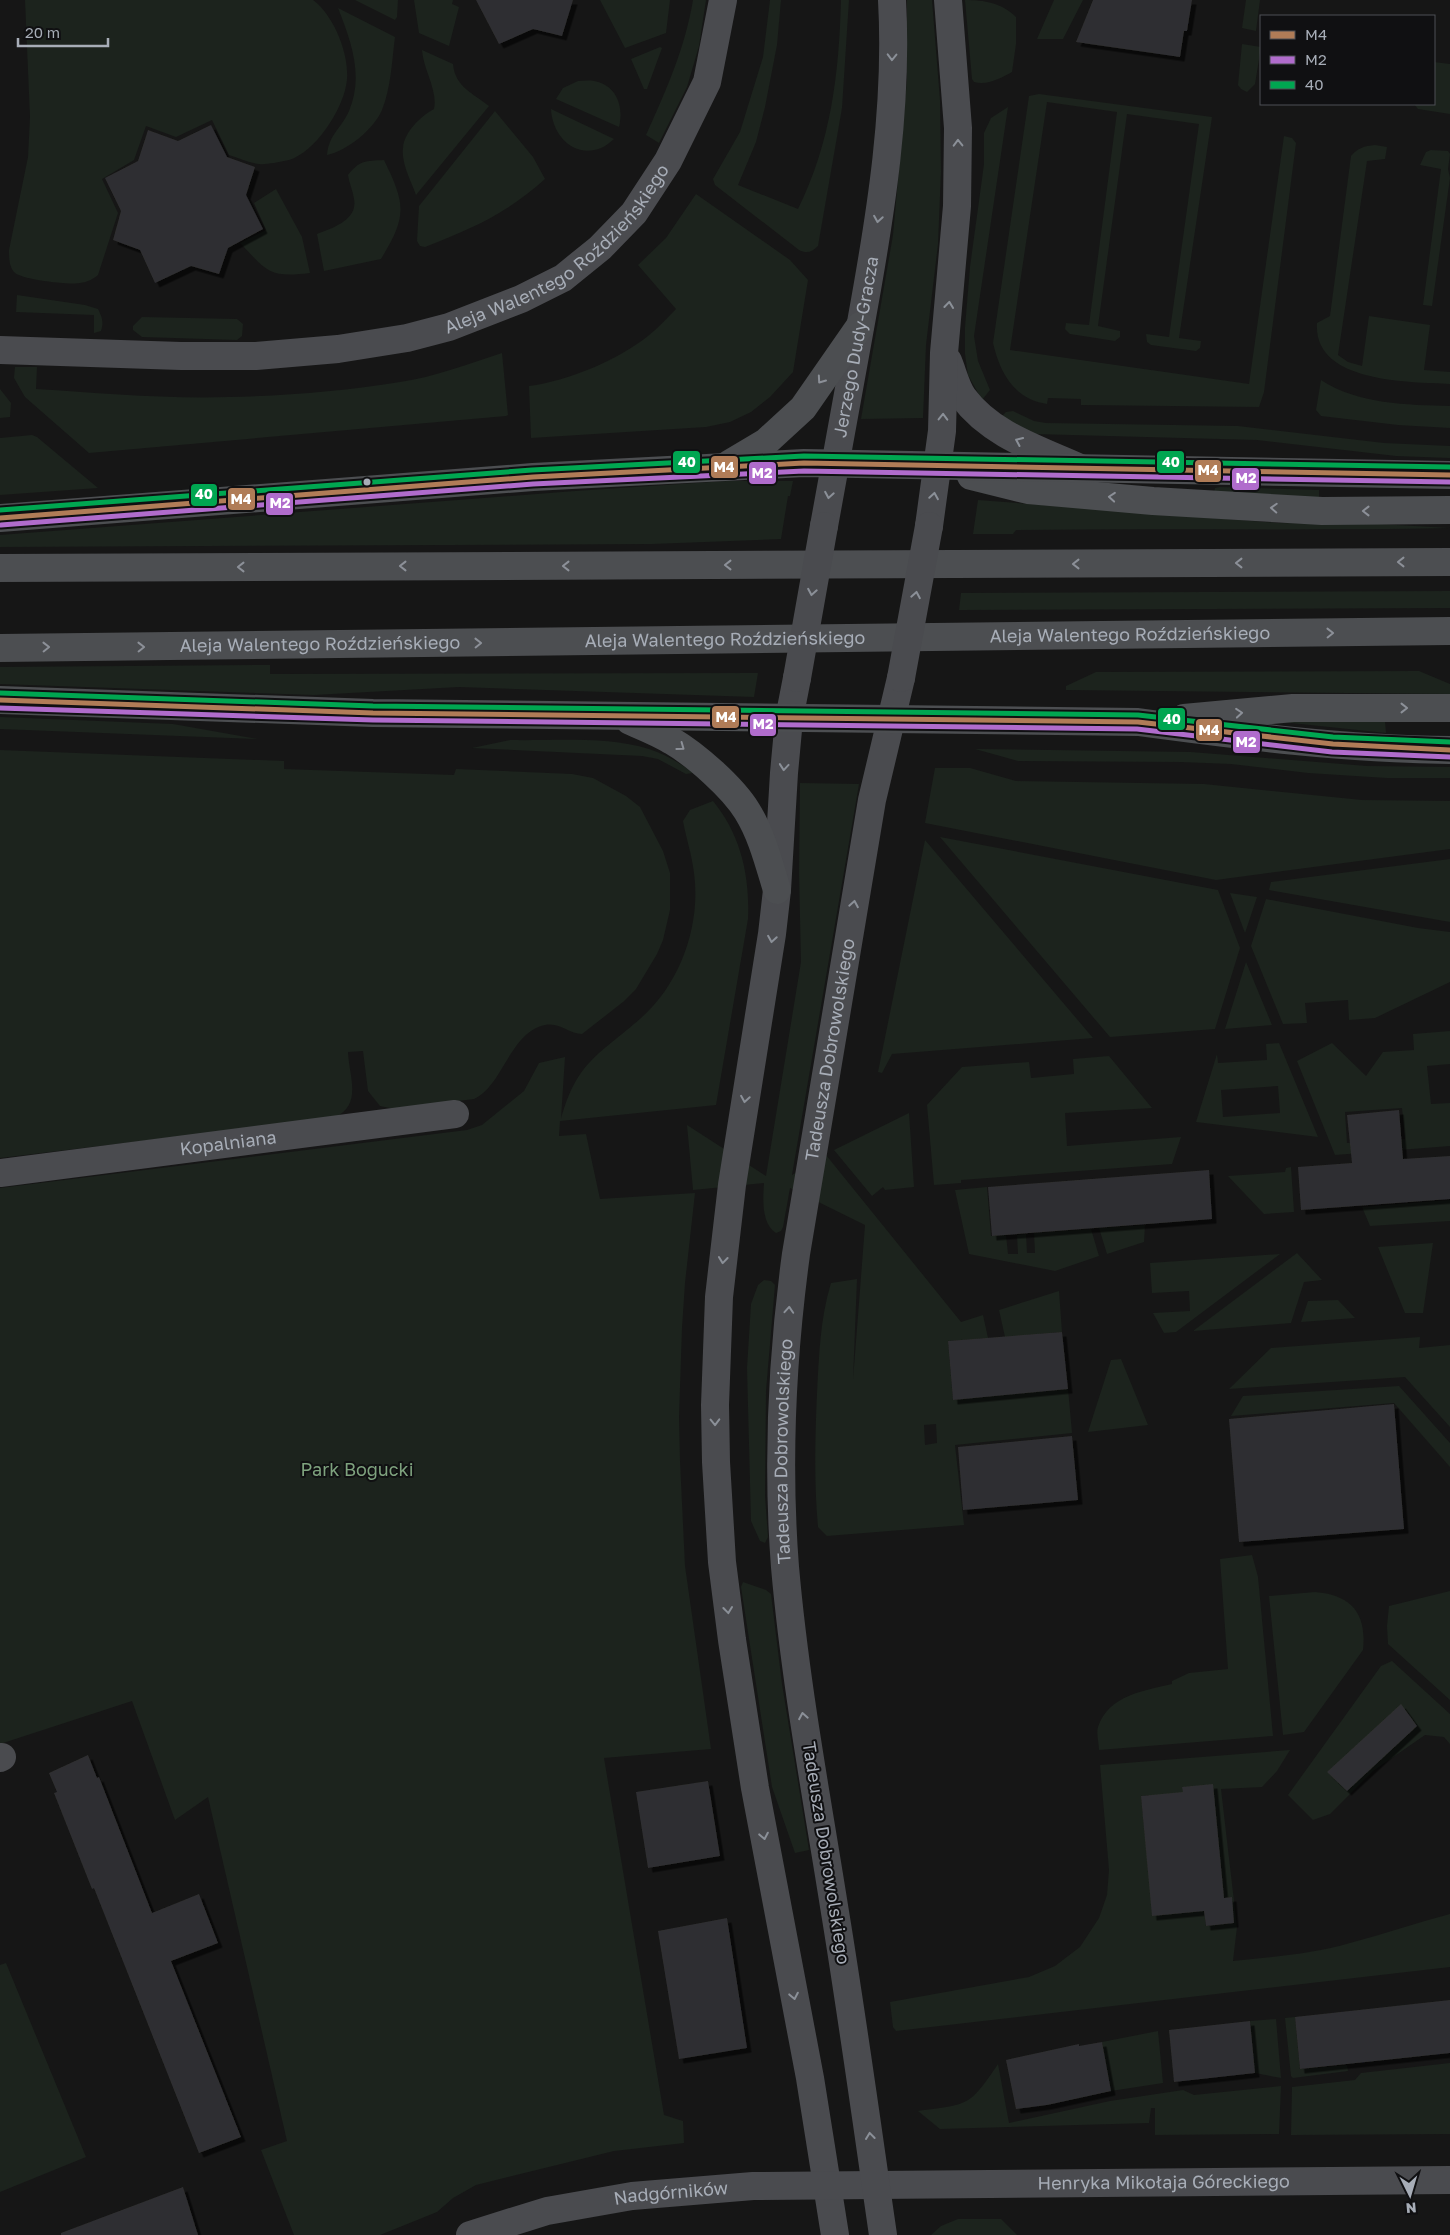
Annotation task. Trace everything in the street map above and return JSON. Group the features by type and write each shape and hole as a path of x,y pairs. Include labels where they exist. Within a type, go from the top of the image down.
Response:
{"main road":[{"path":"726,466 766,442 803,408 860,326"},
{"path":"0,518 533,476 726,466 835,463 1450,475"},
{"path":"938,465 1028,490 1153,501 1322,511 1450,510"},
{"path":"0,568 1450,562"},
{"name":"Aleja Walentego Roździeńskiego","path":"0,648 1450,631"},
{"path":"0,700 373,713 1138,722 1293,708 1450,708"},
{"path":"622,717 672,740 697,759 722,782 747,810 761,839 777,890"},
{"path":"1138,722 1284,741 1340,746 1450,750"}],"street":[{"name":"Aleja Walentego Roździeńskiego","path":"0,350 181,356 256,356 338,349 407,338 449,327 521,299 562,278 600,248 634,213 668,161 707,82 723,0"},
{"name":"Jerzego Dudy-Gracza","path":"789,719 860,326 885,175 892,79 892,0"},
{"path":"891,720 901,678 929,526 942,431 944,353 956,229 959,163 948,0"},
{"path":"944,353 963,396 984,418 1004,434 1080,468"},
{"path":"789,719 777,890 772,934 724,1248 717,1339 716,1462 722,1562 732,1640 755,1788 808,2069 834,2235"},
{"name":"Tadeusza Dobrowolskiego","path":"884,2235 863,2083 800,1694 785,1564 782,1447 790,1298 796,1254 872,800 891,720"},
{"name":"Kopalniana","path":"0,1174 455,1114"},
{"name":"Henryka Mikołaja Góreckiego","path":"876,2184 1450,2180"},
{"name":"Nadgórników","path":"470,2235 547,2211 632,2196 753,2186 876,2184"}],"green space":[{"path":"25,0 313,0 321,7 335,27 340,39 346,64 346,86 333,119 317,140 299,156 274,163 248,162 229,155 212,120 176,137 146,126 134,160 102,179 118,213 98,275 83,283 57,283 18,275 12,270 9,250 28,157 30,117"},
{"path":"355,0 398,0 397,17 395,20"},
{"path":"414,0 453,0 452,4 459,7 449,46 419,33"},
{"path":"600,0 670,0 666,33 625,48"},
{"path":"693,0 706,0 699,46 687,87 659,143 646,135 668,86 680,52"},
{"path":"770,0 781,0 777,45 756,142 738,185 798,209 809,184 826,133 835,81 841,0 849,0 842,108 818,246 809,252 799,250 715,185 713,179 740,132 763,57"},
{"path":"907,0 932,0 940,100 941,171 938,244 926,345 923,418 861,419 893,235 907,80"},
{"path":"965,0 999,5 1016,17 1016,44 1012,72 999,79 979,83 974,82 972,79"},
{"path":"1054,0 1083,0 1063,39 1037,39"},
{"path":"1246,0 1260,0 1256,31 1242,28"},
{"path":"338,8 395,37 387,93 378,117 366,132 351,144 335,153 327,155 330,142 349,111 353,98 356,72 351,46"},
{"path":"1242,44 1260,47 1255,84 1247,92 1238,85"},
{"path":"660,47 662,48 647,89 644,89 631,59"},
{"path":"422,50 453,64 454,72 461,84 489,106 416,195 405,166 404,142 414,125 434,109 435,102"},
{"path":"1435,62 1450,64 1450,114 1418,109 1415,105 1435,105"},
{"path":"578,81 602,83 613,92 619,105 619,127 556,99 563,88"},
{"path":"1039,94 1212,117 1179,338 1201,341 1200,348 1196,351 1151,345 1147,342 1146,334 1169,337 1199,124 1127,114 1098,326 1120,331 1120,337 1115,341 1070,334 1065,329 1066,323 1089,325 1117,112 1047,102 1010,350 1249,384 1284,136 1292,138 1296,143 1264,392 1259,407 1081,405 1081,399 1048,398 1047,404 1026,397 1010,383 1004,374 993,343 1029,96"},
{"path":"1008,107 974,336 978,361 990,390 982,400 968,375 965,354 965,327 970,267 984,164 984,133 991,118"},
{"path":"551,109 614,139 603,147 591,151 574,147 560,136 555,128"},
{"path":"495,111 533,157 545,179 503,211 459,233 425,247 420,246 417,241 419,206"},
{"path":"1375,145 1387,147 1385,159 1367,161 1338,355 1348,362 1362,366 1369,316 1430,325 1424,370 1450,372 1450,384 1388,380 1366,375 1346,368 1330,358 1320,343 1317,323 1330,316 1351,156 1362,148"},
{"path":"1431,150 1448,151 1450,154 1448,169 1450,178 1432,306 1423,305 1441,169 1420,165 1426,152"},
{"path":"384,160 400,200 401,210 396,232 381,259 324,271 317,234 343,222 352,212 354,199 348,175 356,166 363,162"},
{"path":"276,189 302,237 310,273 286,274 270,270 263,266 240,243 266,230 254,203"},
{"path":"696,194 790,260 808,280 793,372 770,397 751,412 730,422 706,427 531,438 529,386 576,374 607,361 648,336 676,309 638,265 666,238"},
{"path":"17,295 85,305 98,309 102,320 101,331 94,333 94,315 16,312"},
{"path":"142,317 237,319 243,324 242,336 237,340 142,337 133,330 133,326"},
{"path":"502,353 508,415 506,416 89,453 25,397 14,378 15,367 37,367 36,389 181,397 272,396 413,380"},
{"path":"1321,380 1335,388 1367,399 1400,404 1450,406 1450,428 1398,425 1321,416 1316,410"},
{"path":"0,389 11,403 10,417 0,418"},
{"path":"1013,411 1034,421 1046,423 1238,426 1384,443 1450,446 1450,458 1396,456 1257,440 1034,434 1000,418 1006,412"},
{"path":"32,435 37,437 98,488 0,495 0,438"},
{"path":"726,481 793,481 790,496 788,496 781,539 652,544 0,547 0,535"},
{"path":"1215,488 1319,490 1319,500 1214,492"},
{"path":"978,500 1279,523 1379,524 1450,528 1016,530 1013,534 973,534"},
{"path":"1450,591 1450,608 959,610 961,593"},
{"path":"270,665 270,674 758,673 754,697 459,687 314,695 0,684 0,667"},
{"path":"1419,671 1450,684 1450,694 1066,690 1066,686 1096,672"},
{"path":"0,717 173,724 258,739 0,729"},
{"path":"1282,722 1385,722 1386,733"},
{"path":"510,740 580,740 633,745 661,753 693,773 686,774 658,759 642,756 472,748"},
{"path":"975,749 1191,752 1367,766 1450,767 1450,778 1387,778 1308,773 1231,764 1018,761"},
{"path":"0,750 284,761 284,769 454,775 456,769 572,774 593,778 626,796 640,807 663,851 670,873 670,910 663,940 657,954 636,989 623,1002 582,1034 555,1025 545,1025 533,1030 515,1048 492,1083 474,1099 395,1109 380,1106 368,1091 363,1051 348,1052 352,1080 351,1098 349,1105 334,1118 0,1158"},
{"path":"935,768 970,768 1016,781 1204,784 1362,800 1450,801 1450,849 1216,880 925,823"},
{"path":"800,783 859,784 792,1175 826,1155 961,1322 983,1315 988,1338 948,1341 953,1400 1068,1389 1072,1433 955,1445 964,1525 827,1536 818,1527 815,1444 818,1365 822,1324 831,1283 857,1279 853,1380 865,1225 790,1188 783,1227 781,1231 776,1233 771,1229 765,1217 763,1203 764,1183 693,1190 687,1125 766,1176 801,962 799,873","holes":["936,1424 937,1443 925,1445 924,1425"]},
{"name":"Park Bogucki","path":"713,801 723,814 737,842 745,872 748,903 748,919 716,1105 560,1121 559,1136 586,1134 600,1199 695,1193 682,1328 679,1417 680,1461 685,1566 711,1749 604,1758 664,2115 683,2121 684,2143 614,2151 476,2185 453,2198 437,2212 380,2235 294,2235 261,2150 287,2141 208,1797 175,1820 132,1701 0,1744 0,1188 467,1130 482,1125 524,1091 539,1063 565,1057 561,1119 574,1084 582,1071 601,1051 655,1004 677,970 691,932 695,892 693,866 683,821 690,810"},
{"path":"940,837 1218,890 1240,948 1215,1029 1110,1037"},
{"path":"925,840 1093,1038 892,1054 882,1073 878,1072"},
{"path":"1450,859 1450,922 1269,890 1271,882"},
{"path":"1230,893 1257,897 1245,933"},
{"path":"1266,899 1418,928 1450,932 1450,982 1375,1018 1349,1020 1348,1000 1305,1003 1307,1023 1283,1024 1251,946"},
{"path":"1246,962 1272,1025 1225,1029"},
{"path":"1450,1031 1450,1064 1427,1066 1431,1104 1450,1103 1450,1146 1335,1155 1297,1061 1332,1043 1366,1076 1383,1052 1414,1050 1413,1034","holes":["1402,1108 1405,1139 1347,1143 1345,1112"]},
{"path":"1279,1043 1318,1137 1196,1122 1217,1054 1218,1063 1267,1060 1266,1044","holes":["1278,1086 1280,1113 1223,1117 1221,1090"]},
{"path":"1109,1056 1152,1108 1065,1113 1067,1146 1181,1137 1172,1164 961,1180 961,1183 934,1185 927,1105 962,1067 1029,1062 1031,1078 1074,1074 1073,1059"},
{"path":"909,1113 914,1187 885,1190 883,1187 872,1196 834,1150"},
{"path":"1291,1167 1294,1212 1264,1214 1228,1176 1285,1172 1286,1168"},
{"path":"987,1187 991,1236 1006,1235 1008,1254 1018,1254 1017,1235 1026,1234 1027,1253 1035,1253 1034,1233 1091,1229 1099,1256 1055,1271 969,1254 955,1190"},
{"path":"1450,1200 1450,1221 1370,1226 1362,1207"},
{"path":"1145,1225 1144,1242 1107,1254 1099,1228"},
{"path":"1433,1243 1423,1313 1405,1313 1378,1247"},
{"path":"1297,1253 1322,1280 1304,1282 1291,1323 1193,1331"},
{"path":"1280,1254 1176,1332 1164,1333 1153,1313 1190,1311 1189,1291 1152,1293 1150,1263"},
{"path":"764,1280 771,1281 775,1285 766,1391 765,1496 768,1537 765,1543 760,1541 751,1521 747,1368 751,1304 758,1285"},
{"path":"1059,1291 1062,1332 1005,1337 999,1310"},
{"path":"1338,1300 1355,1318 1301,1322 1308,1301"},
{"path":"1420,1337 1419,1348 1450,1345 1450,1427 1405,1377 1229,1389 1271,1348"},
{"path":"1121,1359 1148,1425 1088,1432 1111,1360"},
{"path":"1399,1386 1450,1443 1450,1467 1394,1403 1231,1416 1243,1396"},
{"path":"1252,1555 1258,1577 1273,1736 1099,1750 1098,1727 1103,1716 1119,1701 1139,1692 1172,1684 1172,1681 1189,1673 1228,1669 1220,1559"},
{"path":"743,1582 766,1590 771,1594 782,1684 809,1850 795,1853 772,1787 741,1587"},
{"path":"1450,1591 1450,1700 1388,1644 1387,1626 1389,1606"},
{"path":"1315,1592 1338,1597 1354,1608 1362,1626 1364,1637 1363,1650 1304,1732 1283,1735 1269,1596"},
{"path":"1392,1661 1450,1714 1450,1744 1444,1737 1425,1735 1373,1771 1330,1814 1313,1820 1288,1795 1381,1666"},
{"path":"1290,1750 1277,1771 1262,1787 1221,1789 1237,1927 1233,1961 1292,1955 1336,1947 1450,1914 1450,1967 896,2031 893,2027 890,2002 1029,1977 1055,1966 1080,1947 1099,1918 1107,1895 1109,1870 1100,1765","holes":["1149,1795 1150,1804 1184,1800 1224,1898 1232,1897 1234,1923 1206,1926 1204,1911 1153,1915 1141,1796"]},
{"path":"6,1963 86,2157 0,2192 0,1965"},
{"path":"1295,2017 1300,2069 1347,2065 1348,2071 1293,2078 1291,2076 1285,2018"},
{"path":"1276,2019 1281,2078 1255,2073 1250,2021"},
{"path":"1158,2031 1163,2083 1111,2091 1102,2042"},
{"path":"1450,2063 1450,2134 1291,2135 1292,2087 1355,2080 1361,2073"},
{"path":"998,2064 1009,2123 1110,2101 1183,2090 1194,2095 1281,2086 1279,2134 1155,2135 1155,2108 1151,2108 1149,2123 940,2129 918,2111 948,2107 966,2101 980,2088"},
{"path":"958,2219 1001,2219 1017,2235 931,2235 941,2226"}],"building":[{"path":"476,0 573,0 562,36 533,29 499,44"},
{"path":"1093,0 1192,0 1180,57 1076,42"},
{"path":"211,125 227,157 255,167 246,195 263,229 228,248 219,274 191,266 155,283 140,250 113,240 121,211 105,178 138,161 148,130 178,141"},
{"path":"1399,1110 1403,1159 1450,1156 1450,1199 1301,1210 1298,1167 1352,1163 1347,1115"},
{"path":"1209,1170 1212,1219 992,1236 988,1187"},
{"path":"1062,1332 1068,1389 953,1400 948,1341"},
{"path":"1394,1404 1404,1529 1239,1542 1229,1419"},
{"path":"1072,1436 1078,1500 963,1510 958,1447"},
{"path":"1401,1704 1417,1726 1347,1791 1327,1772"},
{"path":"88,1755 97,1778 99,1777 152,1913 199,1894 218,1943 171,1961 241,2137 199,2153 94,1888 92,1889 54,1793 57,1792 49,1773"},
{"path":"708,1781 720,1856 648,1868 636,1792"},
{"path":"1213,1784 1224,1898 1232,1897 1234,1923 1206,1926 1204,1911 1152,1916 1141,1796 1183,1792 1182,1787"},
{"path":"727,1918 747,2048 679,2059 658,1931"},
{"path":"1450,2000 1450,2053 1300,2069 1295,2017"},
{"path":"1250,2021 1255,2073 1174,2082 1169,2030"},
{"path":"1102,2042 1111,2091 1047,2105 1016,2109 1006,2060 1079,2044 1079,2046"},
{"path":"183,2187 198,2235 61,2235 61,2233"}],"transit line":[{"name":"40","path":"0,510 532,470 804,456 1450,467"},
{"name":"M4","path":"0,518 533,477 804,463 1450,475"},
{"name":"M2","path":"1,525 533,484 804,471 1450,482"},
{"name":"40","path":"0,693 373,706 1138,715 1333,737 1450,742"},
{"name":"M4","path":"0,700 373,713 1138,722 1333,744 1450,750"},
{"name":"M2","path":"0,708 373,720 1137,729 1332,752 1450,757"}]}
